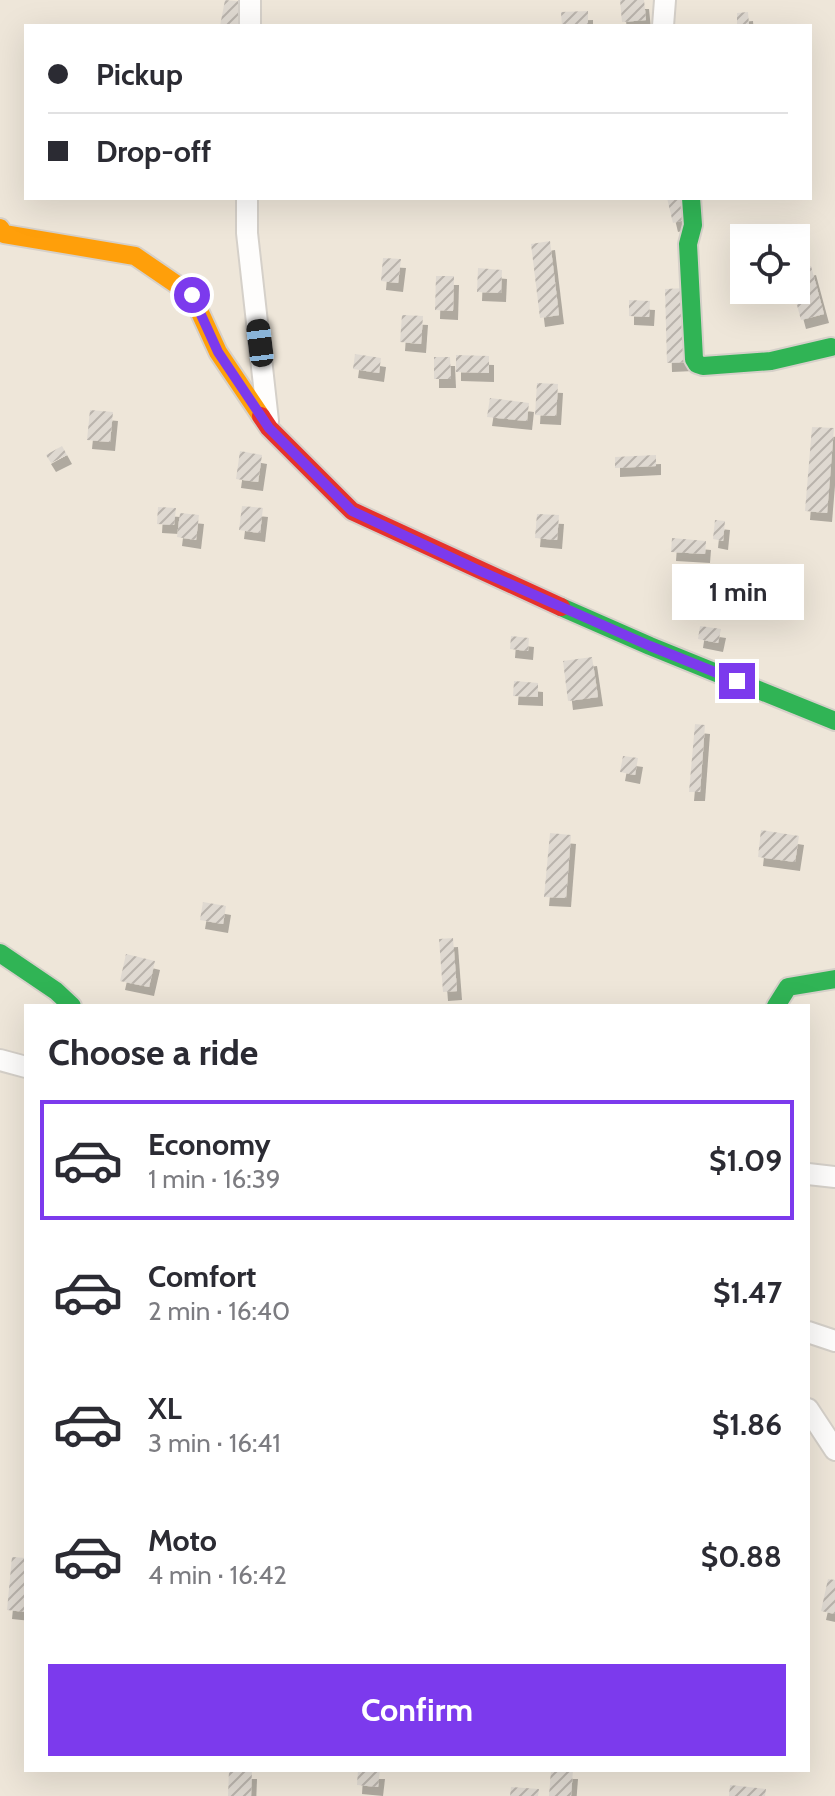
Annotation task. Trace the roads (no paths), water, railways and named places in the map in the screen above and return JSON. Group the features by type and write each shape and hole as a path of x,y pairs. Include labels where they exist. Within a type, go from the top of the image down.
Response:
{"street":[{"path":"250,0 250,24"},
{"path":"663,24 665,0"},
{"path":"247,200 247,233 269,428"},
{"path":"691,200 693,225 688,244 694,359 697,364 771,361 831,347"},
{"path":"0,228 4,234 135,256 192,295 218,352 269,428 352,511 650,646 835,721"},
{"path":"0,953 70,1004"},
{"path":"777,1004 788,987 835,979"},
{"path":"0,1060 24,1066"},
{"path":"810,1174 835,1177"},
{"path":"810,1333 835,1341"},
{"path":"810,1412 835,1450"}]}
